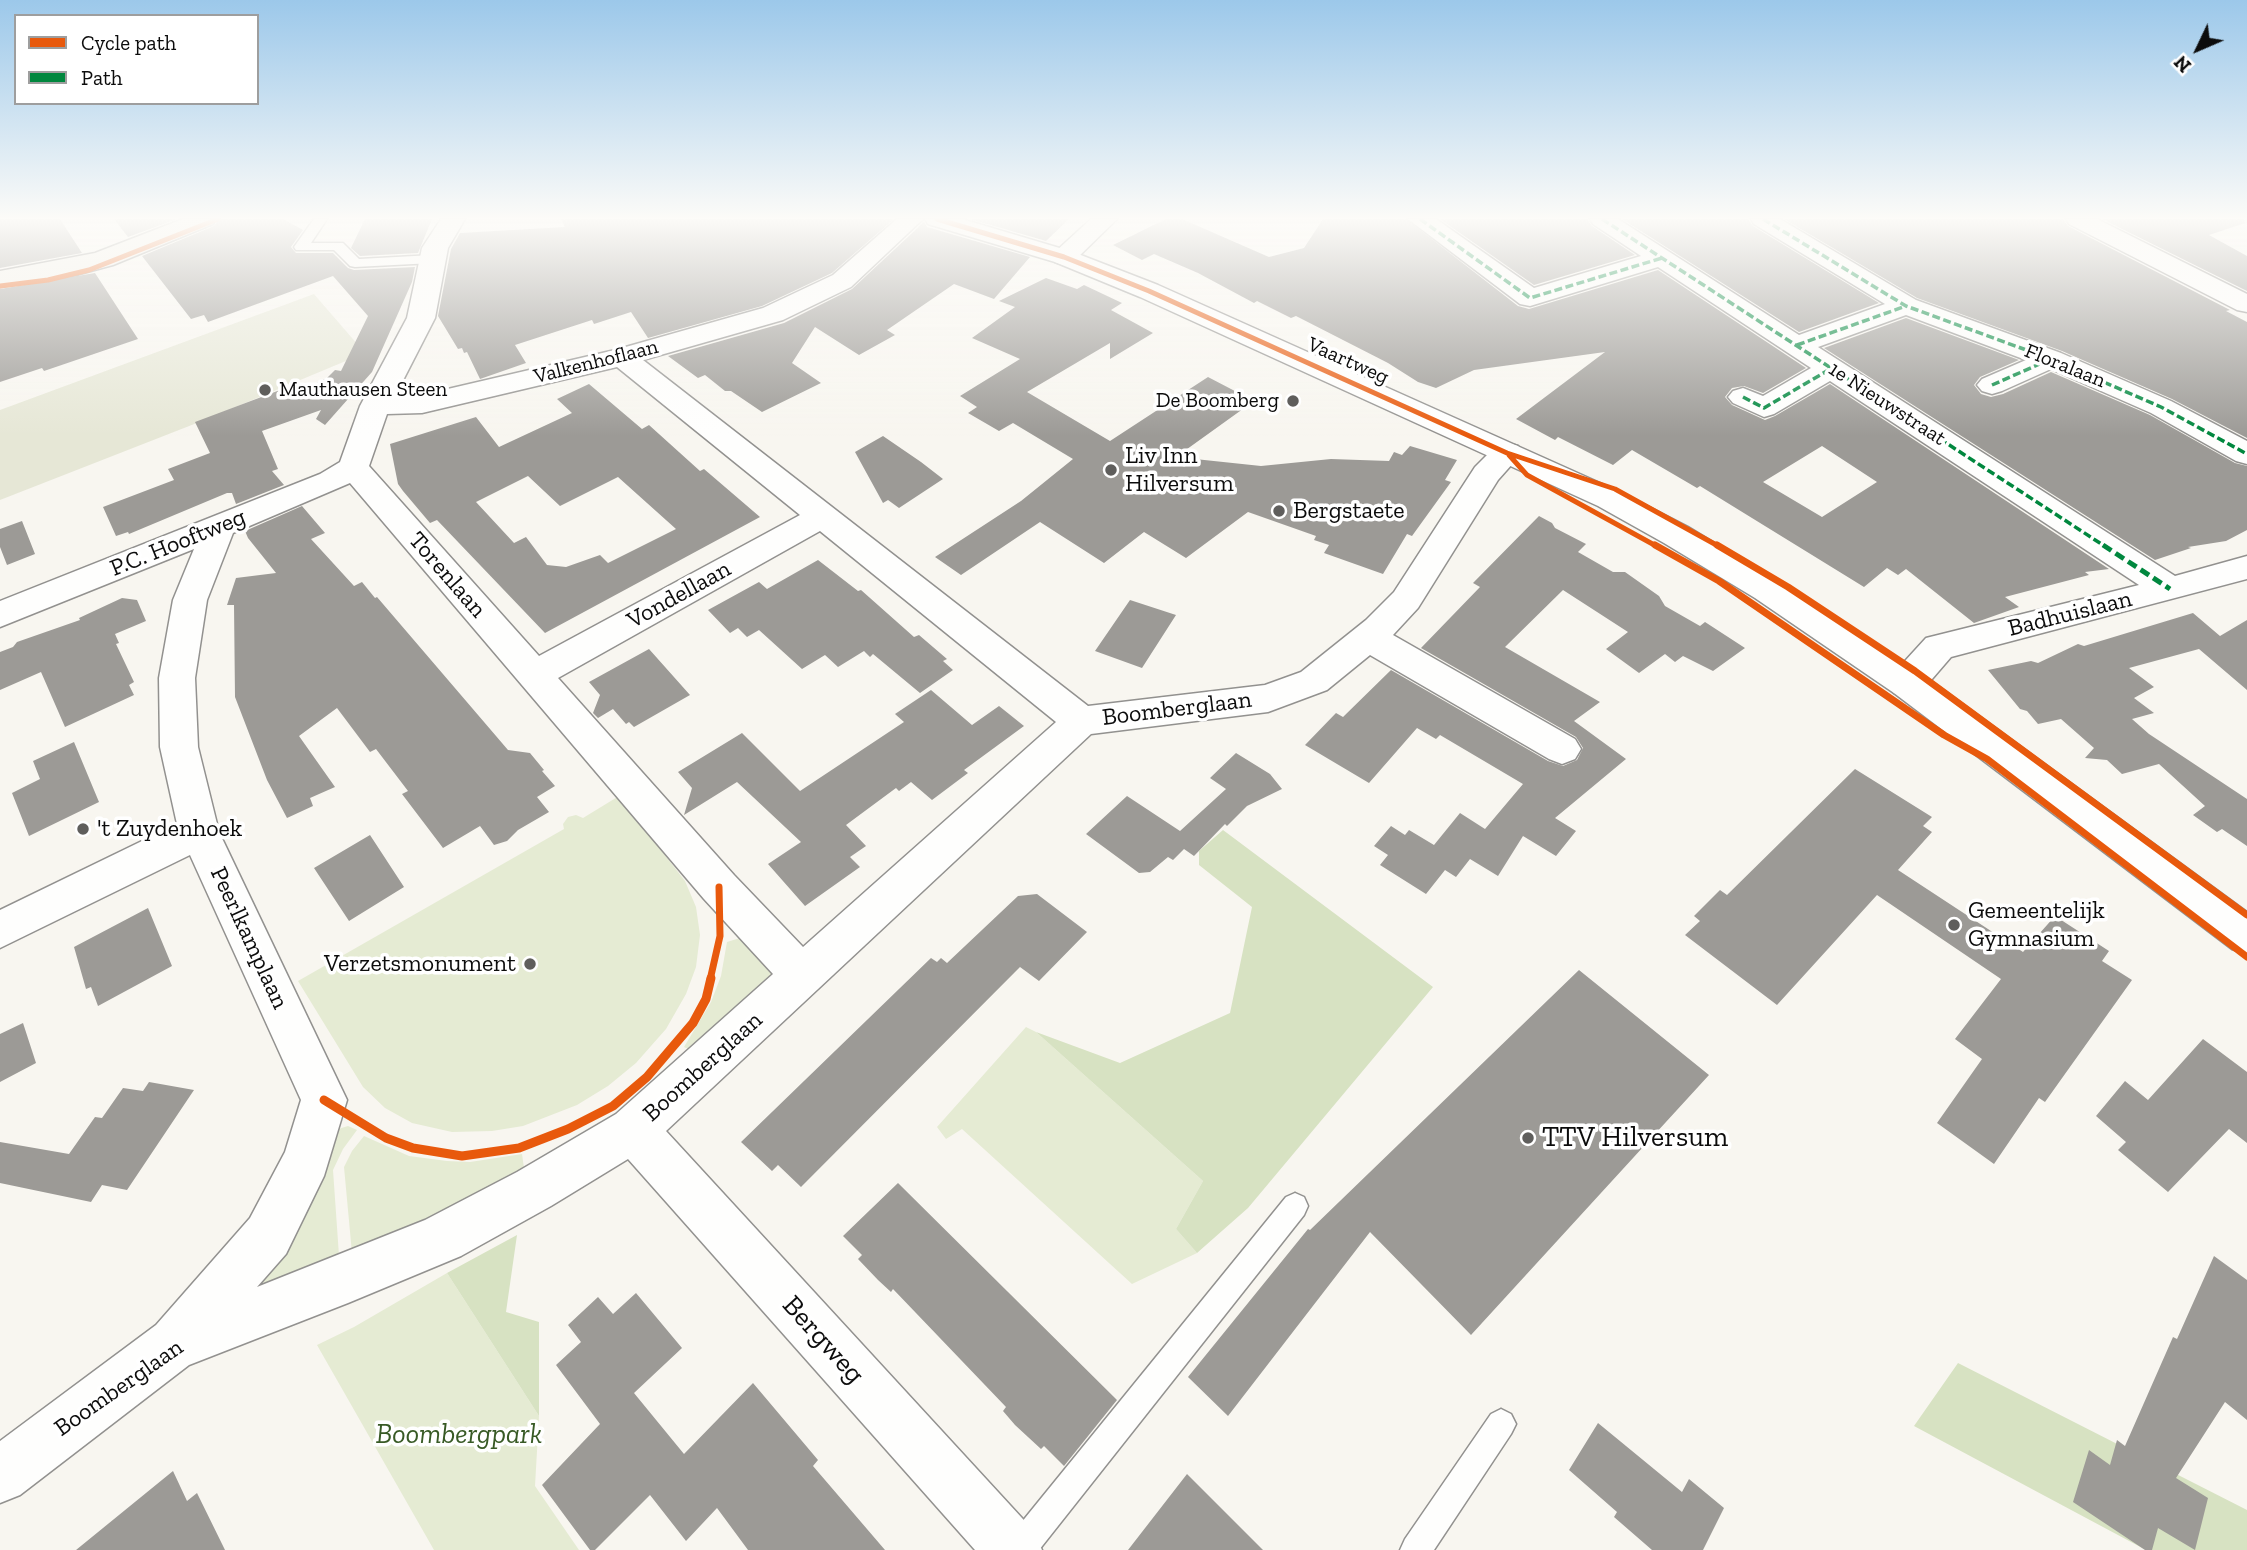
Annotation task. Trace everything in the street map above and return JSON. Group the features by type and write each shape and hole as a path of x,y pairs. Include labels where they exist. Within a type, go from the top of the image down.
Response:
{"street":[{"path":"353,467 375,406 421,318 426,291"},
{"name":"Valkenhoflaan","path":"375,406 422,404 622,357 773,314 820,291"},
{"name":"Vaartweg","path":"1150,291 1609,499 1723,562 1901,692 2247,936"},
{"path":"1521,291 1530,298 1552,291"},
{"name":"1e Nieuwstraat","path":"1714,291 2170,589"},
{"name":"Floralaan","path":"1882,291 1906,306 2051,359 2161,407 2247,454"},
{"path":"2222,291 2247,304"},
{"path":"1797,345 1906,306"},
{"path":"622,357 1081,721"},
{"path":"1992,385 2051,359"},
{"path":"1743,397 1764,408 1832,368"},
{"name":"Boomberglaan","path":"0,1475 172,1345 348,1278 443,1238 534,1189 633,1130 1081,721 1268,698 1314,681 1368,637 1406,600 1486,474 1507,453"},
{"name":"P.C. Hooftweg","path":"0,615 331,481 353,467"},
{"name":"Torenlaan","path":"353,467 719,887 803,977"},
{"name":"Vondellaan","path":"534,675 823,516"},
{"name":"Peerlkamplaan","path":"172,1345 268,1236 307,1159 324,1100 199,832 178,747 177,678 190,600 219,527"},
{"name":"Badhuislaan","path":"1901,692 1939,648 2247,567"},
{"path":"1368,637 1562,748"},
{"path":"0,930 199,832"},
{"name":"Bergweg","path":"633,1130 1013,1550"}],"lane":[{"path":"1019,1550 1295,1206"},
{"path":"1416,1550 1501,1424"}],"green space":[{"path":"314,294 365,353 202,421 0,500 0,410"},
{"path":"619,796 685,881 696,907 700,935 696,967 686,994 666,1029 636,1063 608,1086 577,1105 523,1126 492,1131 452,1132 412,1123 385,1108 363,1087 298,981 564,829 563,824 568,817 576,815 583,818"},
{"path":"1223,830 1433,987 1248,1208 1197,1253 1176,1229 1203,1181 1036,1032 1120,1063 1230,1013 1252,907 1199,865 1199,851"},
{"path":"743,937 783,974 695,1052 684,1047 711,1002 721,976 727,942"},
{"path":"1026,1027 1036,1032 1203,1181 1176,1229 1197,1253 1132,1284 962,1129 946,1139 937,1127"},
{"path":"348,1126 357,1130 343,1149 333,1170 340,1270 230,1299 335,1130"},
{"path":"364,1136 409,1156 447,1161 470,1162 522,1154 524,1168 353,1264 344,1167"},
{"path":"517,1235 506,1312 539,1322 539,1416 447,1273"},
{"name":"Boombergpark","path":"447,1273 539,1416 535,1486 579,1550 434,1550 317,1345 354,1327"},
{"path":"1958,1363 2247,1510 2247,1550 2146,1550 1914,1426"}],"building":[{"path":"0,291 107,291 138,339 44,371 42,368 0,382"},
{"path":"169,291 291,291 208,322 204,315 191,319"},
{"path":"346,291 408,291 372,372 325,425 316,419 321,410 262,431 278,469 272,471 284,485 236,504 232,493 227,493 129,534 128,532 116,536 103,507 174,480 168,469 210,453 195,422 288,387 296,393 327,378 335,370 341,371 368,316"},
{"path":"443,291 793,291 762,306 648,338 631,312 594,324 592,320 515,345 526,363 480,379 467,352 464,353 462,348 458,349 438,316"},
{"path":"847,291 943,291 887,330 895,335 859,355 815,327 792,363 821,383 762,412 731,391 725,391 705,375 698,378 668,356 784,323"},
{"path":"974,291 1001,291 994,299"},
{"path":"1019,291 1097,291 1122,303 1111,310 1153,333 1110,359 1110,343 1027,392 1110,441 1208,377 1254,401 1176,457 1261,466 1331,459 1389,461 1394,452 1402,455 1410,446 1457,460 1445,480 1451,482 1412,536 1407,534 1383,574 1324,553 1329,545 1314,540 1316,536 1248,512 1186,558 1144,532 1104,563 1040,522 961,575 935,557 1021,501 1073,459 1013,423 999,431 968,413 977,407 960,396 1020,359 972,338 1015,307 999,301"},
{"path":"1232,291 1499,291 1518,306 1529,309 1587,291 1690,291 1806,368 1763,393 1744,386 1732,388 1725,397 1732,405 1765,420 1830,384 2109,569 2085,572 2089,575 2005,597 2019,607 1974,623 1906,569 1898,575 1887,568 1864,587 1700,486 1697,488 1632,450 1613,465 1558,437 1555,440 1516,419 1605,352 1474,370 1436,388 1418,382 1388,363 1296,316 1291,318 1257,301 1254,303","holes":["1822,446 1877,482 1822,517 1763,482"]},
{"path":"1735,291 1860,291 1879,303 1799,332"},
{"path":"1906,291 2194,291 2247,322 2247,438 2172,399 2062,351 1917,298"},
{"path":"1906,318 2019,360 1980,377 1974,385 1981,394 1991,397 2003,394 2051,372 2150,415 2235,463 2247,466 2247,530 2226,541 2188,547 2191,548 2155,560 1824,348"},
{"path":"589,384 642,429 649,425 700,471 704,469 760,517 545,633 437,520 430,523 403,491 398,484 390,444 476,417 499,447 572,413 557,399","holes":["528,476 560,506 618,477 676,529 608,563 600,555 566,567 547,565 526,537 514,543 476,502"]},
{"path":"883,436 943,479 899,508 888,500 883,503 855,452"},
{"path":"302,506 325,533 311,539 354,586 362,582 375,598 377,597 508,750 530,753 544,770 542,771 555,786 537,797 549,812 518,830 507,841 494,845 480,826 443,848 402,794 408,791 376,749 370,752 337,708 299,736 335,787 310,798 313,806 287,818 267,780 235,697 234,605 227,605 236,578 276,573 245,531"},
{"path":"1539,516 1552,523 1555,528 1586,544 1578,552 1613,572 1625,572 1659,596 1665,606 1700,626 1705,622 1745,648 1713,671 1683,656 1675,662 1665,654 1639,673 1606,649 1628,632 1563,590 1505,647 1600,702 1574,721 1626,759 1555,818 1576,831 1556,856 1523,836 1498,876 1470,859 1456,877 1445,870 1426,894 1380,865 1388,855 1374,846 1391,826 1405,835 1409,830 1434,845 1460,813 1485,829 1523,784 1440,735 1436,739 1417,728 1369,783 1305,745 1336,713 1343,717 1391,670 1548,761 1563,766 1577,760 1583,748 1576,737 1421,648 1480,587 1473,583"},
{"path":"22,521 35,554 7,565 0,547 0,529"},
{"path":"818,560 858,591 861,590 914,637 919,635 947,659 943,661 953,670 920,693 873,654 870,657 864,651 838,667 825,655 802,669 759,630 747,637 738,628 730,633 708,610 759,582 767,589"},
{"path":"122,598 137,600 146,621 115,634 119,643 116,644 134,682 129,685 134,695 65,727 41,672 0,690 0,652 13,647 17,642 80,620 79,618"},
{"path":"1130,600 1176,615 1142,668 1095,651"},
{"path":"2193,613 2220,636 2247,620 2247,690 2199,649 2129,668 2154,687 2134,698 2154,713 2132,719 2149,734 2247,799 2247,846 2222,829 2217,832 2193,815 2205,806 2159,764 2122,774 2107,760 2085,758 2094,748 2061,719 2038,724 2027,711 2020,709 1988,670 2031,661 2038,663 2078,644 2084,646"},
{"path":"649,649 690,695 634,727 629,722 626,724 613,709 598,718 593,713 600,695 589,682"},
{"path":"931,690 972,725 999,706 1024,726 964,770 968,773 932,800 911,782 899,791 896,788 846,825 866,846 850,857 860,867 805,906 768,864 801,842 737,782 684,815 692,788 678,772 742,733 800,791 904,722 895,714"},
{"path":"74,742 99,802 29,836 12,793 40,779 33,761"},
{"path":"1236,753 1270,774 1282,789 1247,806 1194,856 1184,849 1173,860 1168,857 1150,872 1139,873 1086,834 1127,796 1180,831 1226,789 1210,778"},
{"path":"1855,769 1932,817 1923,826 1932,832 1898,870 2023,952 2055,916 2109,951 2102,961 2132,980 2045,1102 2039,1098 1994,1164 1937,1123 1982,1059 1955,1039 2001,979 1877,895 1777,1005 1685,935 1700,921 1694,916 1720,890 1727,895"},
{"path":"370,835 404,887 349,921 314,868"},
{"path":"1037,894 1087,932 1039,981 1020,967 801,1187 778,1165 772,1171 741,1142 931,958 937,962 941,958 947,963 1018,896"},
{"path":"148,908 172,966 98,1006 91,987 86,989 74,947"},
{"name":"TTV Hilversum","path":"1579,970 1709,1075 1471,1335 1370,1232 1228,1416 1188,1377 1308,1229 1310,1230"},
{"path":"23,1023 36,1063 0,1082 0,1034"},
{"path":"2203,1039 2247,1072 2247,1143 2229,1129 2168,1192 2118,1150 2126,1142 2096,1116 2125,1081 2148,1100"},
{"path":"149,1082 194,1090 127,1190 102,1185 91,1202 0,1183 0,1142 69,1154 95,1117 102,1118 123,1088 143,1091"},
{"path":"898,1183 1117,1400 1064,1466 1044,1446 1041,1449 1015,1425 1003,1411 1006,1407 893,1289 891,1292 878,1280 858,1259 862,1255 843,1236"},
{"path":"2214,1256 2247,1280 2247,1420 2225,1402 2176,1478 2208,1498 2195,1550 2158,1528 2152,1550 2145,1550 2073,1502 2089,1450 2110,1465 2117,1440 2125,1446 2173,1337 2177,1339"},
{"path":"636,1293 682,1348 634,1393 684,1454 753,1383 818,1460 813,1466 885,1550 748,1550 717,1508 686,1541 650,1495 595,1550 590,1550 542,1485 600,1424 556,1365 581,1342 568,1325 598,1297 613,1314"},
{"path":"1598,1423 1682,1492 1689,1479 1724,1508 1703,1550 1652,1550 1614,1517 1617,1512 1569,1470"},
{"path":"173,1471 187,1501 197,1493 225,1550 76,1550"},
{"path":"1187,1474 1263,1550 1128,1550"}],"marked path":[{"path":"1521,291 1530,298 1552,291"},
{"path":"1713,291 2170,589"},
{"path":"1882,291 1906,306 2051,359 2161,407 2247,454"},
{"path":"1797,345 1906,306"},
{"path":"1992,385 2051,359"},
{"path":"1743,397 1764,408 1832,368"}],"cycle path":[{"path":"1150,291 1507,453 1615,489 1670,518 1788,587 1915,671 2247,915"},
{"path":"1509,455 1527,475 1719,581 1944,735 1987,759 2247,957"},
{"path":"324,1100 386,1138 413,1148 462,1156 519,1148 568,1129 613,1106 647,1077 675,1046 693,1023 706,999 720,936 719,887"}],"place":[{"name":"Mauthausen Steen","path":"265,390"},
{"name":"De Boomberg","path":"1293,401"},
{"name":"Liv Inn Hilversum","path":"1111,470"},
{"name":"Bergstaete","path":"1279,511"},
{"name":"'t Zuydenhoek","path":"83,829"},
{"name":"Gemeentelijk Gymnasium","path":"1954,925"},
{"name":"Verzetsmonument","path":"530,964"},
{"name":"TTV Hilversum","path":"1528,1138"}]}
